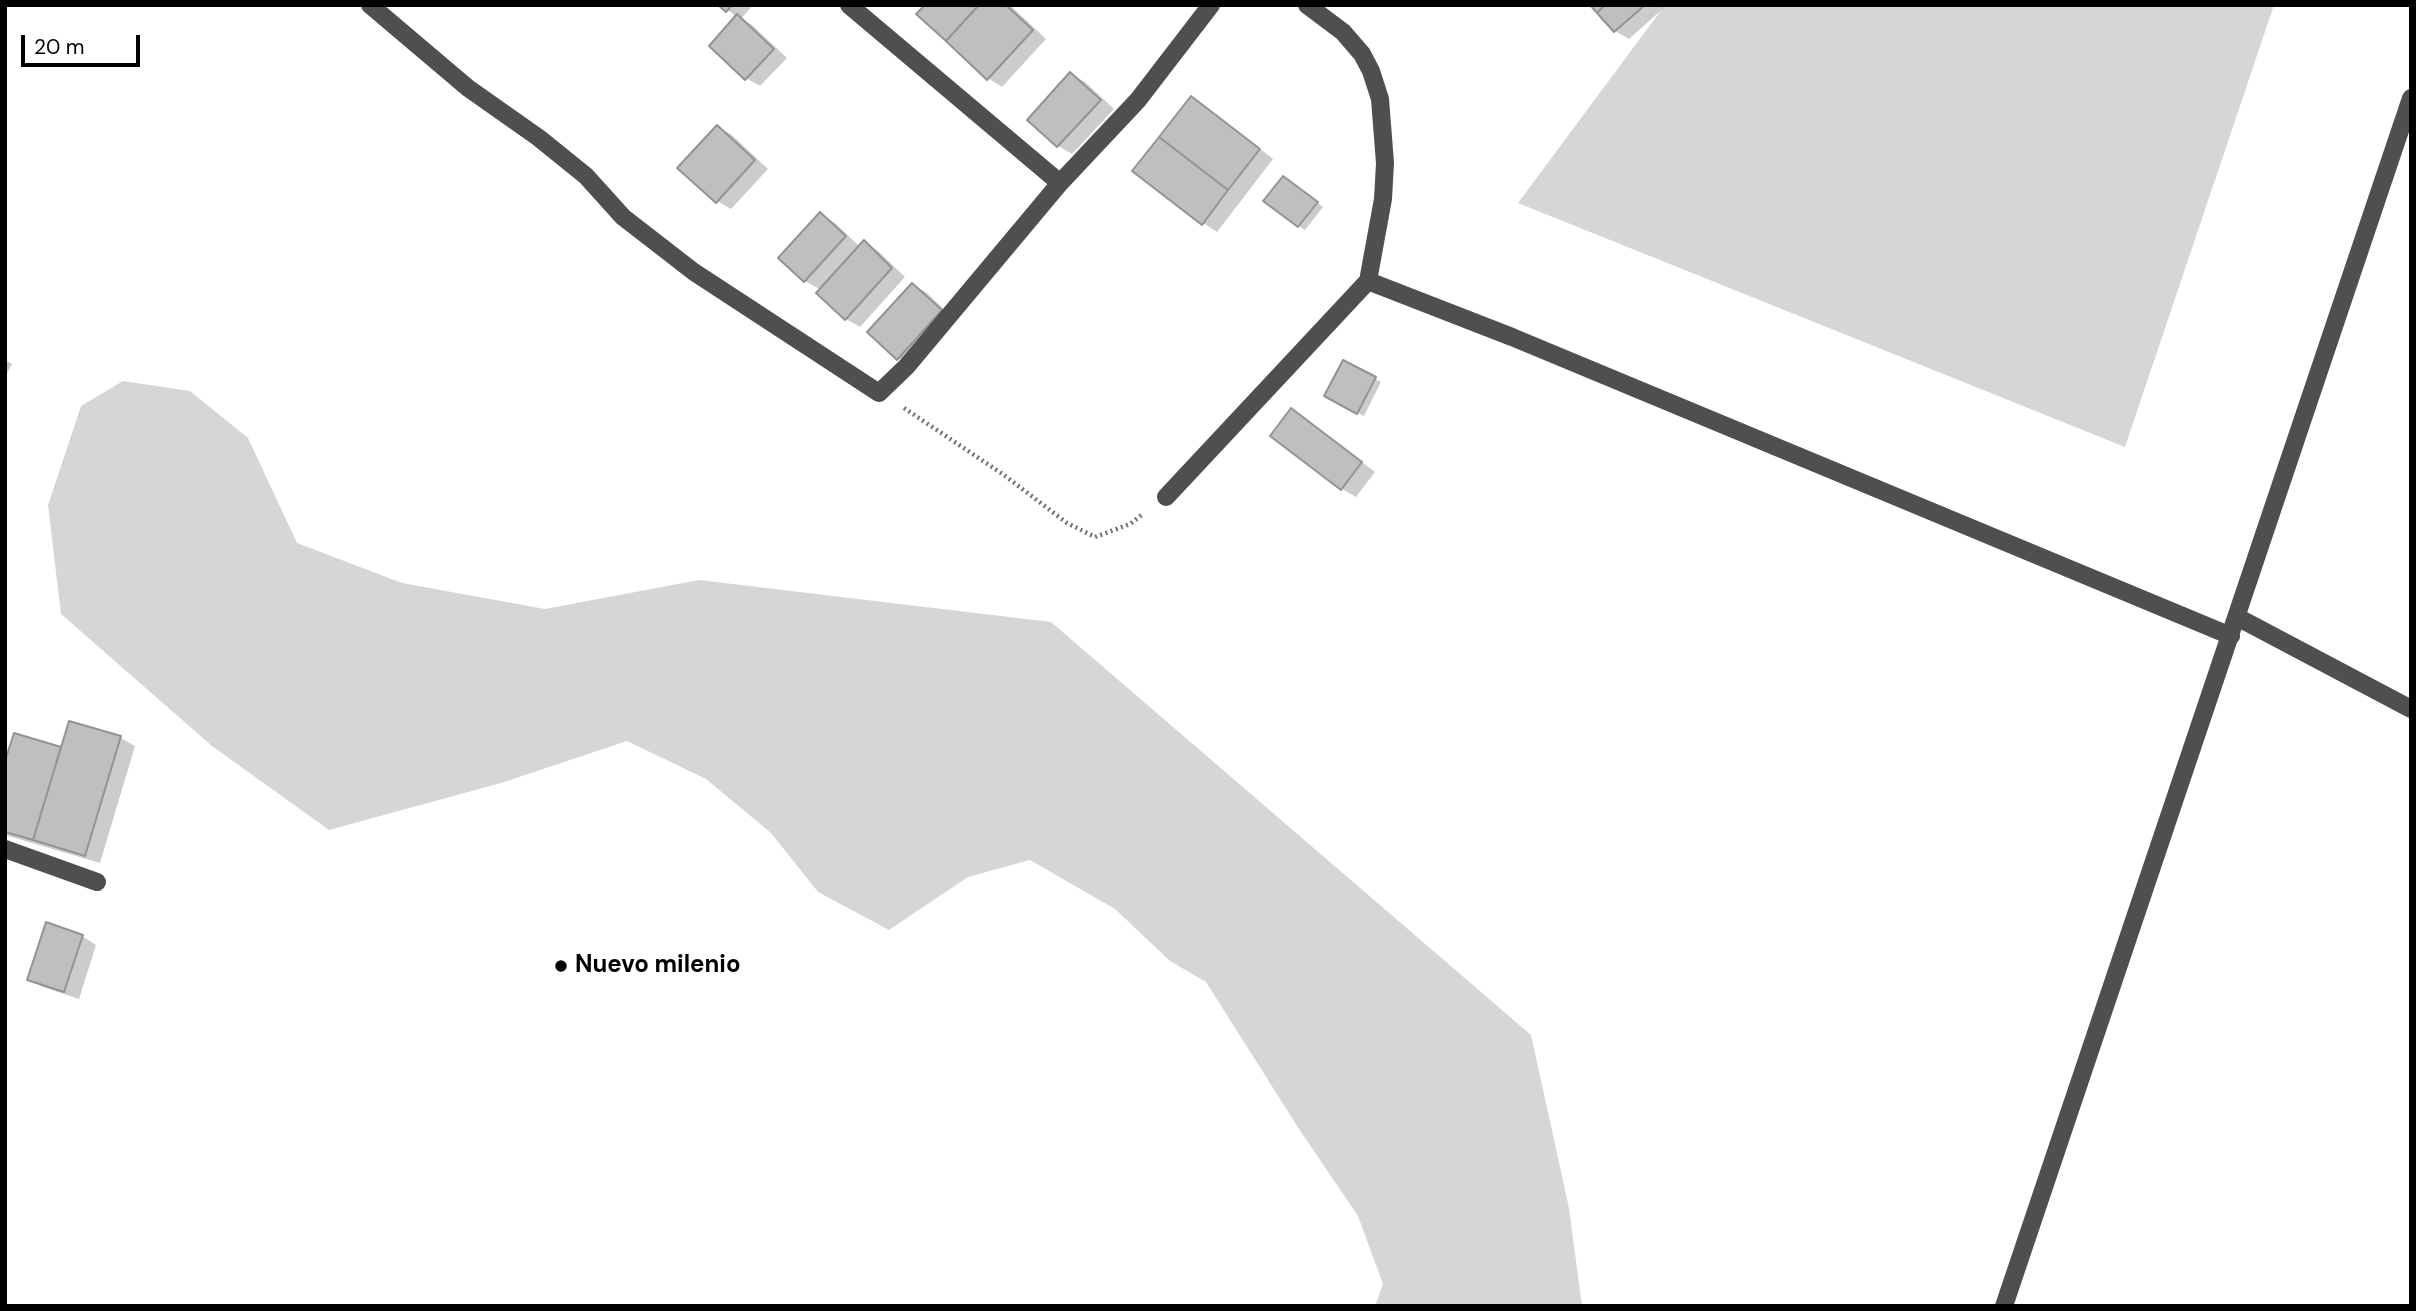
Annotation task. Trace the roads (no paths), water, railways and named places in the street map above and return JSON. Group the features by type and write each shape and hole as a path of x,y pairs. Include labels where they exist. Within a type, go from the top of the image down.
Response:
{"street":[{"path":"370,5 468,88 539,138 586,176 624,217 694,272 879,393 906,366 1060,183 1138,100 1211,5"},
{"path":"849,5 1060,183"},
{"path":"1166,497 1368,281 1382,199 1385,163 1380,99 1362,54 1343,32 1307,5"},
{"path":"2004,1306 2411,98"},
{"path":"1368,281 1525,343 2231,636"},
{"path":"2237,617 2411,709"},
{"path":"5,849 97,882"}],"place":[{"name":"Nuevo milenio","path":"561,966"}]}
